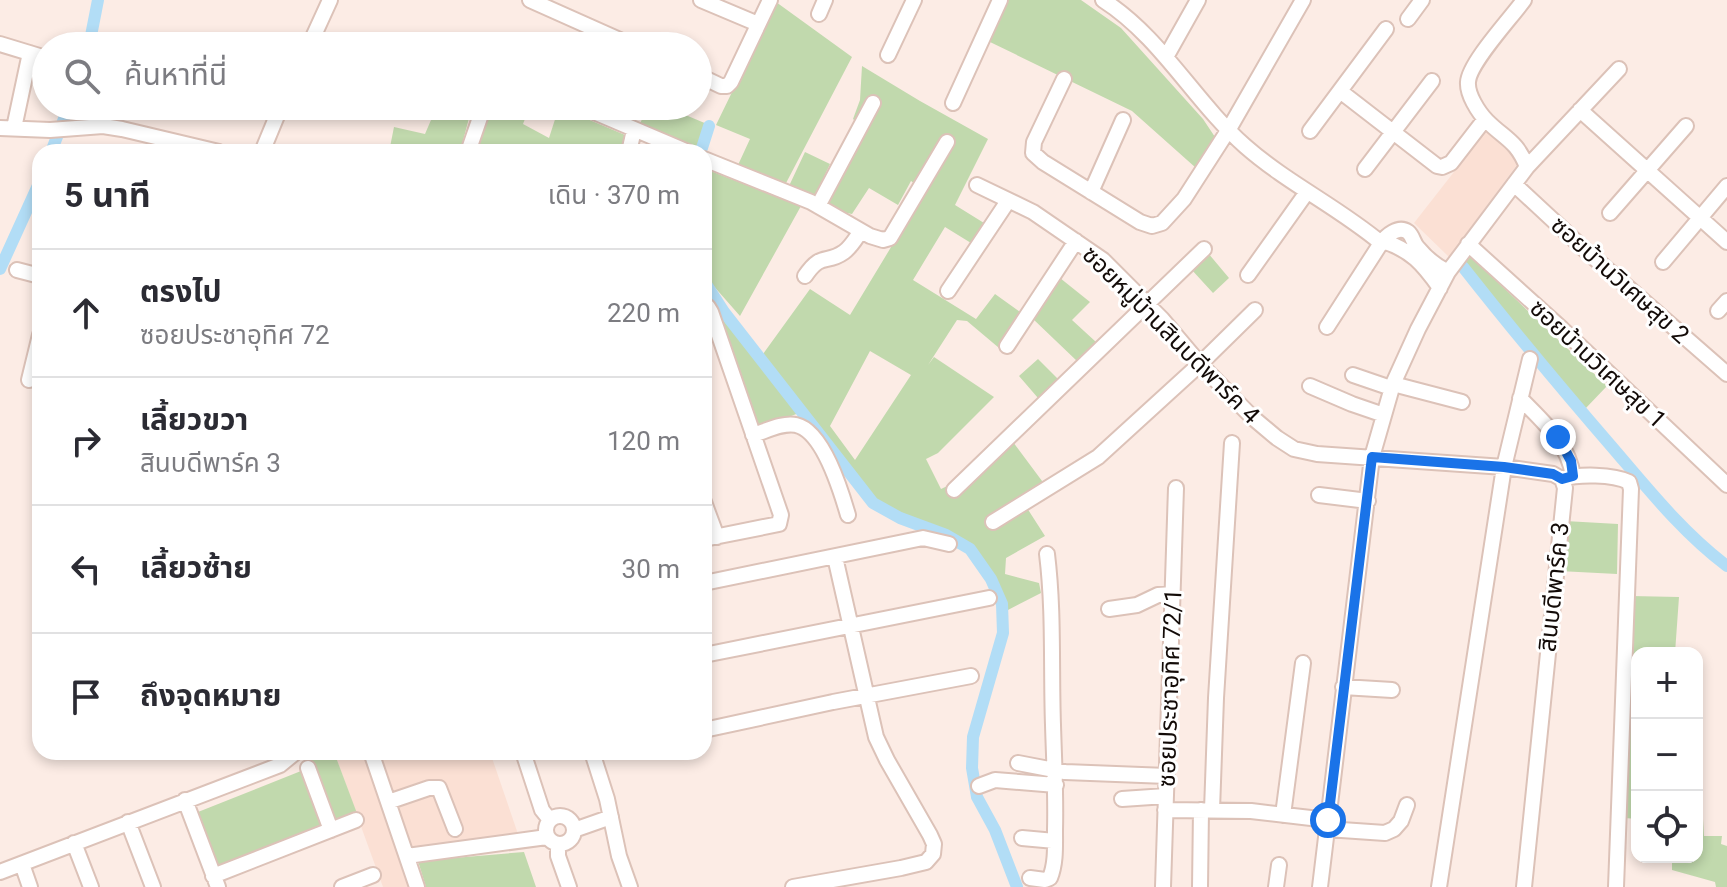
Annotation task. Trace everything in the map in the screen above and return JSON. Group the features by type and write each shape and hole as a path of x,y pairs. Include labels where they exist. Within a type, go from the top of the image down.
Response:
{"street":[{"path":"315,32 330,0"},
{"path":"530,0 602,32"},
{"path":"701,0 758,24"},
{"path":"712,82 721,86 731,82 770,0"},
{"path":"888,55 914,0"},
{"path":"953,103 1000,0"},
{"path":"1103,0 1155,44 1244,145 1382,242 1411,254 1440,288"},
{"path":"1166,57 1198,0"},
{"path":"1064,79 1034,142 1033,153 1140,222 1152,226 1162,223 1184,199 1229,129 1303,0"},
{"path":"1408,19 1422,0"},
{"path":"1516,3 1473,66 1467,83 1473,101 1485,119 1521,151 1527,167"},
{"path":"1310,131 1386,29"},
{"path":"0,44 30,53 7,128 50,130 103,126 185,144"},
{"path":"1320,887 1372,457 1392,386 1448,272 1468,244 1527,167 1619,69"},
{"path":"1365,169 1432,81"},
{"path":"1340,91 1442,167 1451,163 1485,119"},
{"path":"818,206 873,103"},
{"path":"1580,110 1727,242"},
{"path":"265,144 275,120"},
{"path":"470,144 478,120"},
{"path":"612,120 668,144"},
{"path":"1091,192 1123,120"},
{"path":"1610,213 1686,126"},
{"path":"631,144 634,130"},
{"path":"712,162 818,206 883,240 890,238 947,142"},
{"name":"ซอยบ้านวิเศษสุข 2","path":"1514,184 1727,374"},
{"name":"ซอยหมู่บ้านสินบดีพาร์ค 4","path":"977,185 1033,212 1103,260 1200,364 1277,438 1294,449 1317,454 1372,457"},
{"path":"1663,262 1727,186"},
{"path":"1248,275 1307,192"},
{"path":"948,291 1008,201"},
{"path":"805,276 820,259 843,252 861,231"},
{"path":"1327,327 1386,236 1396,231 1407,231 1415,246 1435,266 1448,272"},
{"path":"1007,346 1076,241"},
{"name":"ซอยบ้านวิเศษสุข 1","path":"1468,244 1727,485"},
{"path":"954,490 1204,249"},
{"path":"17,270 32,274"},
{"path":"993,522 1098,457 1255,310"},
{"path":"712,315 781,515 779,524 712,538"},
{"path":"1439,887 1504,467 1530,359"},
{"path":"29,380 32,368"},
{"path":"1353,375 1462,402"},
{"path":"1310,386 1384,415"},
{"path":"1520,398 1565,447 1571,461 1567,478"},
{"path":"753,435 788,424 805,429 830,461 848,515"},
{"path":"1200,887 1232,443"},
{"path":"1372,457 1504,467 1567,478 1621,478 1629,482 1616,887"},
{"name":"สินบดีพาร์ค 3","path":"1524,887 1567,478"},
{"name":"ซอยประชาอุทิศ 72/1","path":"1163,887 1176,488"},
{"path":"1319,495 1368,501"},
{"path":"712,581 923,538 949,544"},
{"path":"1030,878 1050,878 1055,841 1051,588 1047,554"},
{"path":"793,887 901,868 926,862 933,854 934,844 930,835 876,737 835,557"},
{"path":"1109,609 1137,605 1158,595 1173,594"},
{"path":"712,653 989,598"},
{"path":"1283,815 1303,663"},
{"path":"712,728 971,676"},
{"path":"1343,687 1392,690"},
{"path":"0,872 280,765 286,760"},
{"path":"374,760 417,887"},
{"path":"526,760 542,810 550,820"},
{"path":"595,760 630,887"},
{"path":"1018,763 1056,778"},
{"path":"308,768 331,830"},
{"path":"979,786 995,780 1167,776"},
{"path":"388,802 429,788 439,788 455,829"},
{"path":"1122,799 1206,810 1283,815 1385,833 1401,821 1407,805"},
{"path":"185,800 216,882 356,820"},
{"path":"407,856 553,840 563,844 571,839 574,830 567,818 558,816 550,820 546,828 553,840 569,887"},
{"path":"574,830 611,817"},
{"path":"128,822 153,887"},
{"path":"1022,838 1055,841"},
{"path":"74,843 91,887"},
{"path":"22,864 30,887"},
{"path":"1276,887 1279,865"},
{"path":"342,887 373,875"}],"shaded area":[{"path":"1486,131 1519,162 1449,257 1414,223"},
{"path":"337,760 370,760 414,887 383,887"},
{"path":"383,760 493,760 519,837 411,847"}],"green space":[{"path":"1007,0 1081,0 1121,28 1203,119 1215,137 1196,168 1132,111 990,42"},
{"path":"776,2 852,57 785,185 738,165 750,139 716,125"},
{"path":"862,66 988,139 955,205 984,223 971,243 945,227 913,280 976,319 995,294 1020,312 1004,336 1014,344 1005,353 967,321 957,320 928,365 934,357 994,397 938,453 926,459 941,489 958,481 1013,442 1045,485 986,521 990,527 1027,508 1045,536 1006,558 1005,574 1039,583 1041,593 1006,611 1000,591 972,547 876,502 804,412 763,354 810,289 850,315 925,191 911,181 898,205 869,188 852,214 842,212 825,201 866,130 853,119 860,100","holes":["870,351 911,375 855,460 830,426"]},
{"path":"431,120 469,120 462,144 391,144 394,127 425,134"},
{"path":"486,120 525,120 523,124 549,138 555,120 590,120 625,135 623,144 477,144"},
{"path":"642,120 697,120 707,124 699,144 679,144 638,127"},
{"path":"805,152 830,164 814,198 789,186"},
{"path":"712,172 801,206 740,316 712,284"},
{"path":"1208,253 1229,278 1213,293 1191,269"},
{"path":"1468,254 1607,386 1585,409 1459,266"},
{"path":"1060,278 1090,302 1072,320 1096,342 1078,362 1032,318"},
{"path":"712,300 799,413 754,430 712,325"},
{"path":"1038,359 1058,379 1038,398 1019,376"},
{"path":"1565,521 1618,524 1617,574 1559,571"},
{"path":"1631,596 1679,597 1675,647 1631,647 1629,691"},
{"path":"1628,711 1631,714 1631,818 1625,818"},
{"path":"312,760 337,760 358,816 218,867 198,812 301,771"},
{"path":"1703,819 1704,836 1722,836 1721,844 1727,846 1727,887 1716,887 1715,882 1672,870 1672,863 1703,863"},
{"path":"524,852 536,887 426,887 418,861"}],"waterway":[{"path":"92,32 98,0"},
{"path":"54,144 64,120"},
{"path":"703,144 709,126"},
{"path":"0,269 32,199"},
{"path":"1463,267 1536,358 1653,494 1681,525 1727,566"},
{"path":"712,293 873,503 970,549 991,579 1002,604 1003,633 973,737 972,768 977,797 995,830 1017,887"}],"route":[{"path":"1328,820 1372,457 1504,467 1553,474 1562,479 1573,476 1571,461 1558,437"}]}
